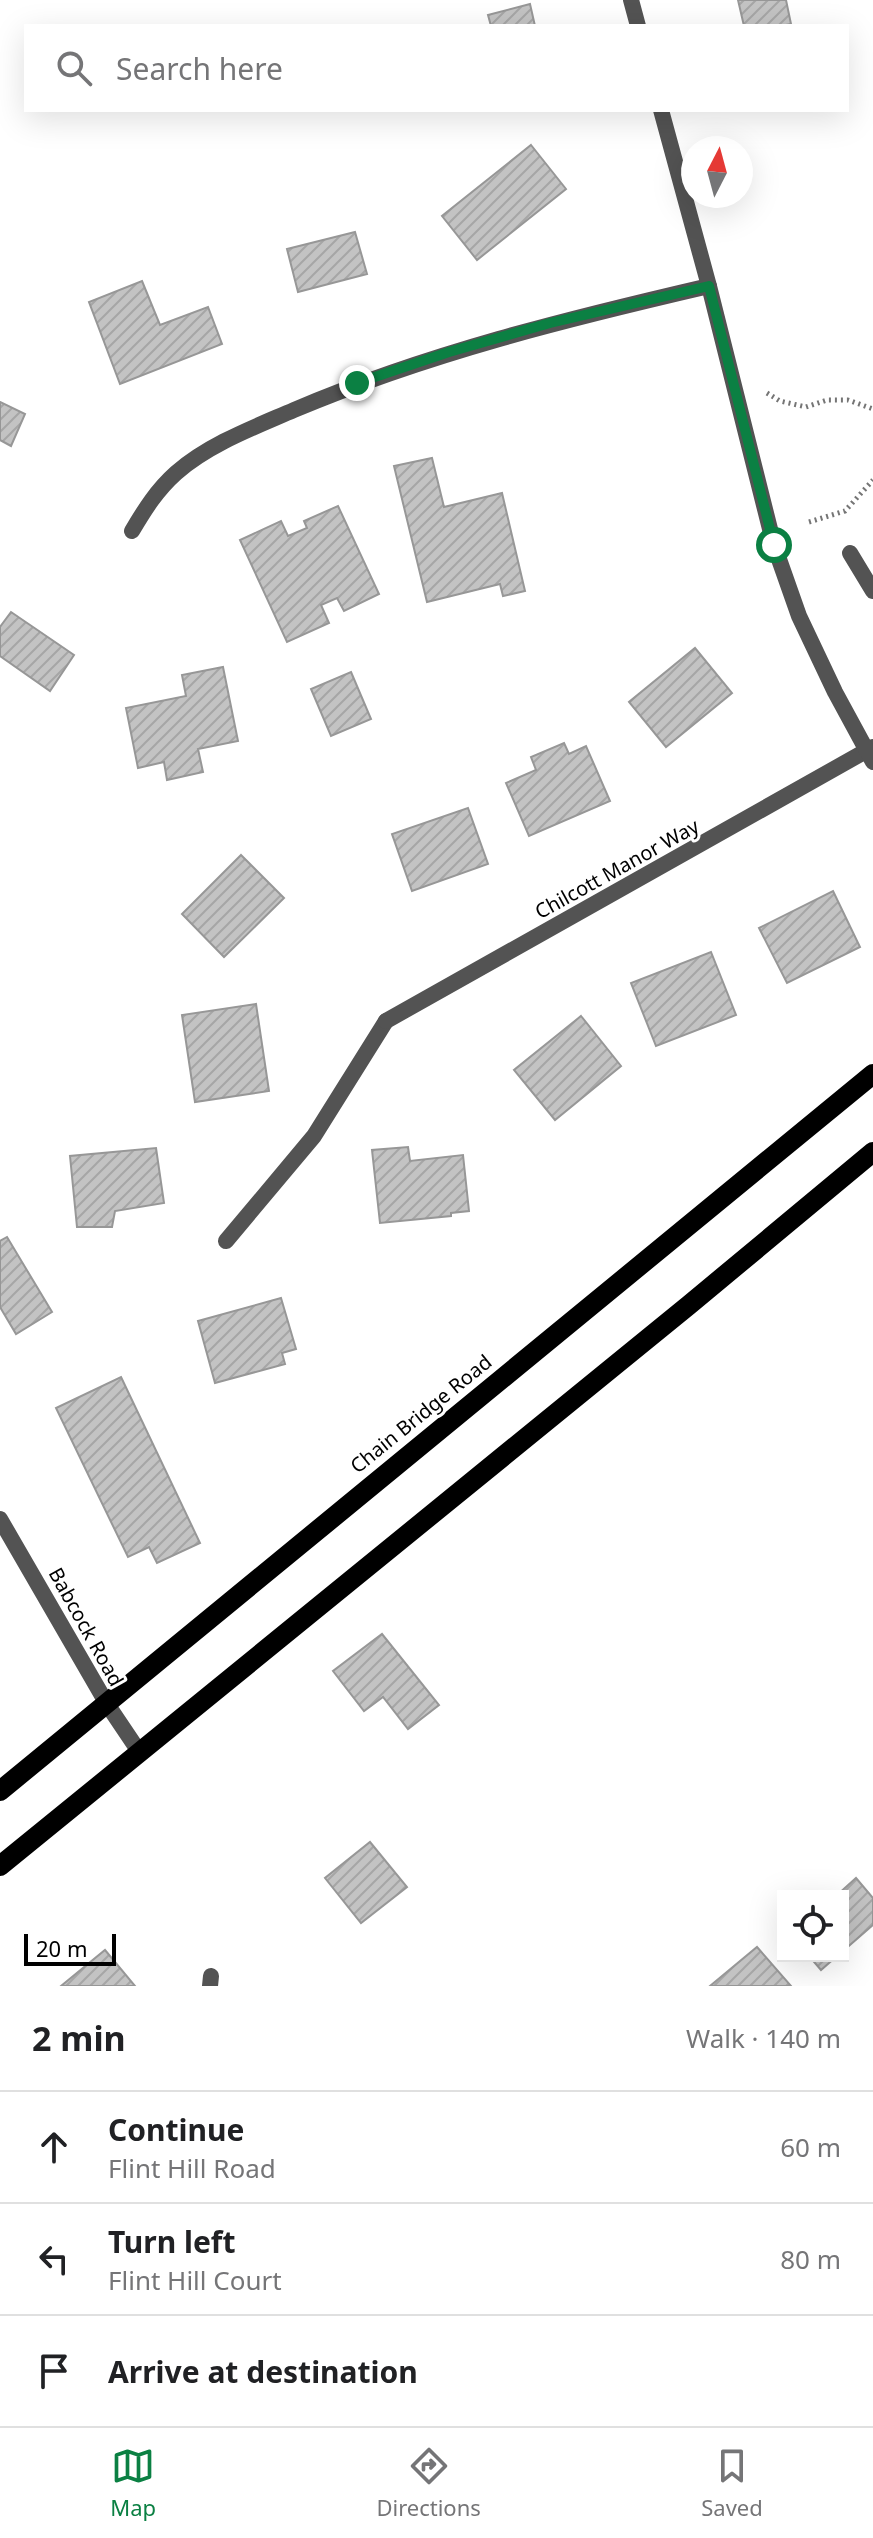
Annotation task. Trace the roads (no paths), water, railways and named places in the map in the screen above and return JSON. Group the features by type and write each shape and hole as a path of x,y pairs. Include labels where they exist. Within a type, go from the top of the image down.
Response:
{"main road":[{"name":"Chain Bridge Road","path":"0,1791 873,1074"},
{"path":"0,1866 873,1152"}],"street":[{"path":"631,0 637,24"},
{"path":"662,112 774,545 799,616 835,692 871,753"},
{"path":"132,531 151,498 177,472 208,451 357,383 550,323 709,286"},
{"path":"850,553 873,591"},
{"name":"Chilcott Manor Way","path":"226,1241 314,1136 386,1021 871,753"},
{"name":"Babcock Road","path":"0,1519 107,1704 140,1753"}]}
